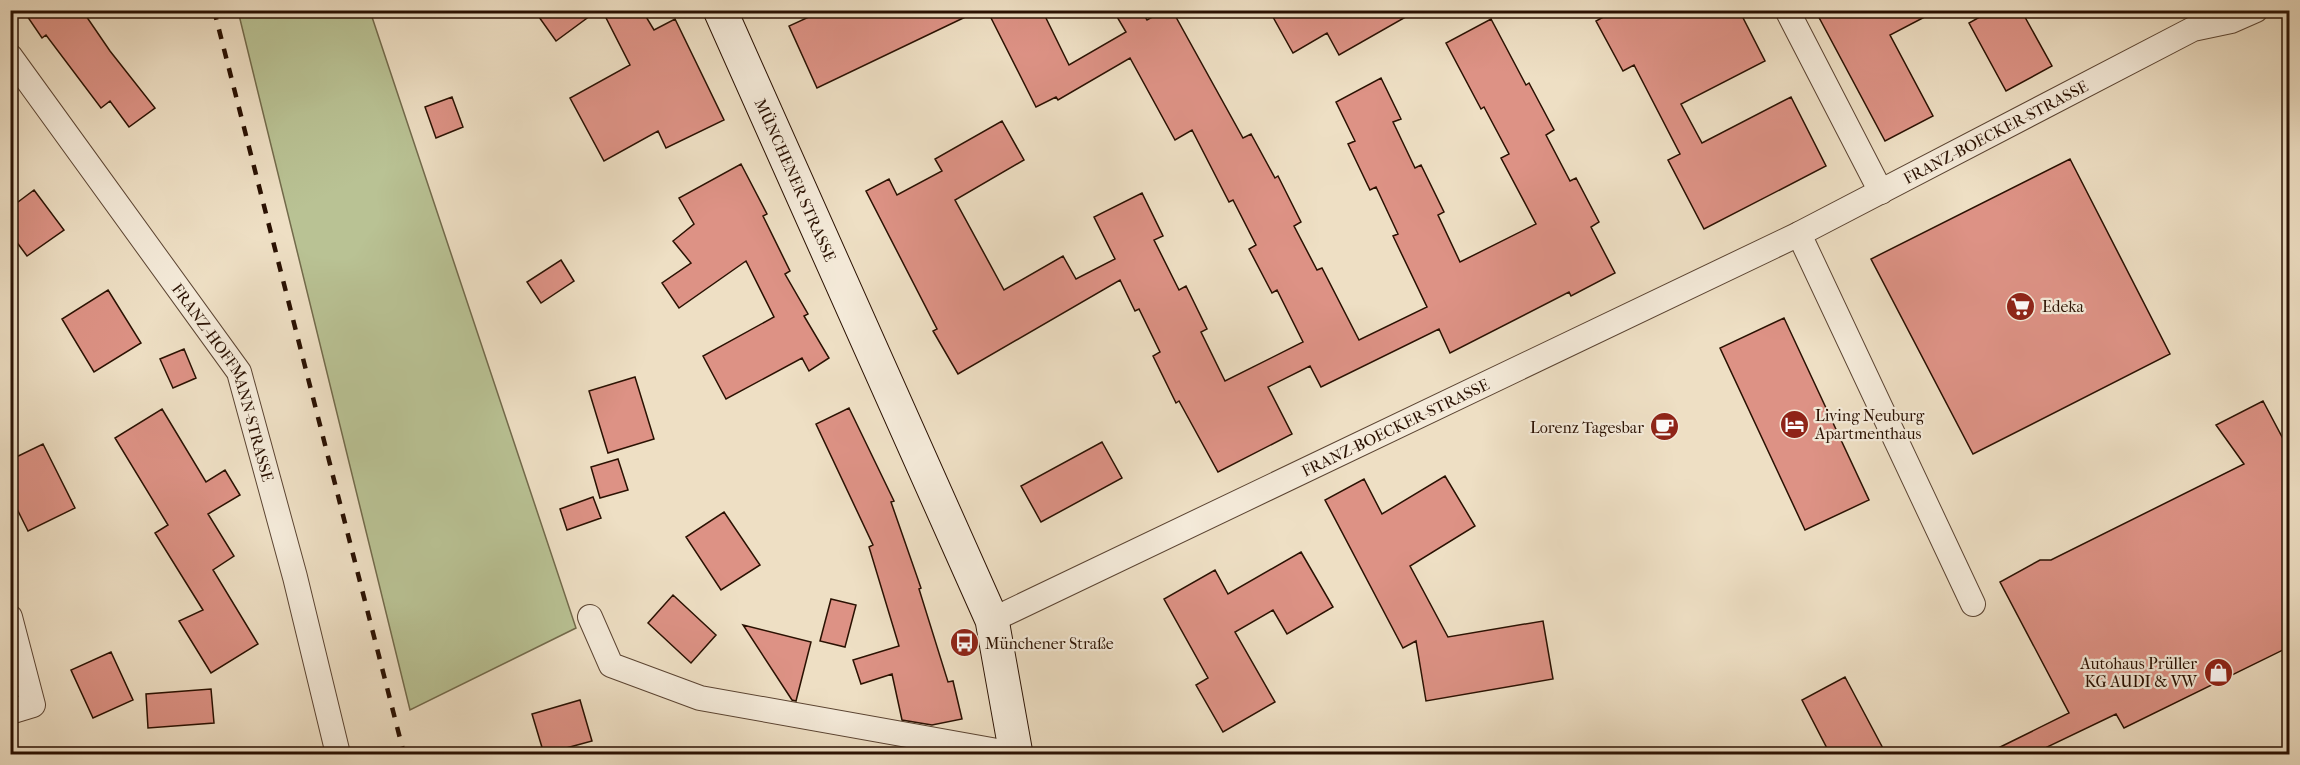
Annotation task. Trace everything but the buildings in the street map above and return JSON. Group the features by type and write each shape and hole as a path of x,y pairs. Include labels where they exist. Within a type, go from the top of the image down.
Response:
{"main road":[{"name":"MÜNCHENER STRASSE","path":"720,10 992,620 1015,754"}],"street":[{"path":"1787,10 1881,192"},
{"name":"FRANZ-BOECKER-STRASSE","path":"2193,29 2212,10"},
{"name":"FRANZ-BOECKER-STRASSE","path":"992,620 1799,234 2193,29 2231,21 2256,10"},
{"name":"FRANZ-HOFFMANN-STRASSE","path":"10,56 239,372 295,577 338,754"},
{"path":"1799,234 1973,604"},
{"path":"10,617 33,705 10,712"},
{"name":"MÜNCHENER STRASSE","path":"590,617 611,665 700,698 1015,754"}],"green space":[{"path":"238,11 370,11 576,628 410,710"}],"railway":[{"path":"214,10 404,754"}],"place":[{"name":"Edeka","path":"2021,306"},
{"name":"Living Neuburg Apartmenthaus","path":"1794,424"},
{"name":"Lorenz Tagesbar","path":"1665,427"},
{"name":"Münchener Straße","path":"964,643"},
{"name":"Autohaus Prüller KG AUDI & VW","path":"2218,672"}]}
